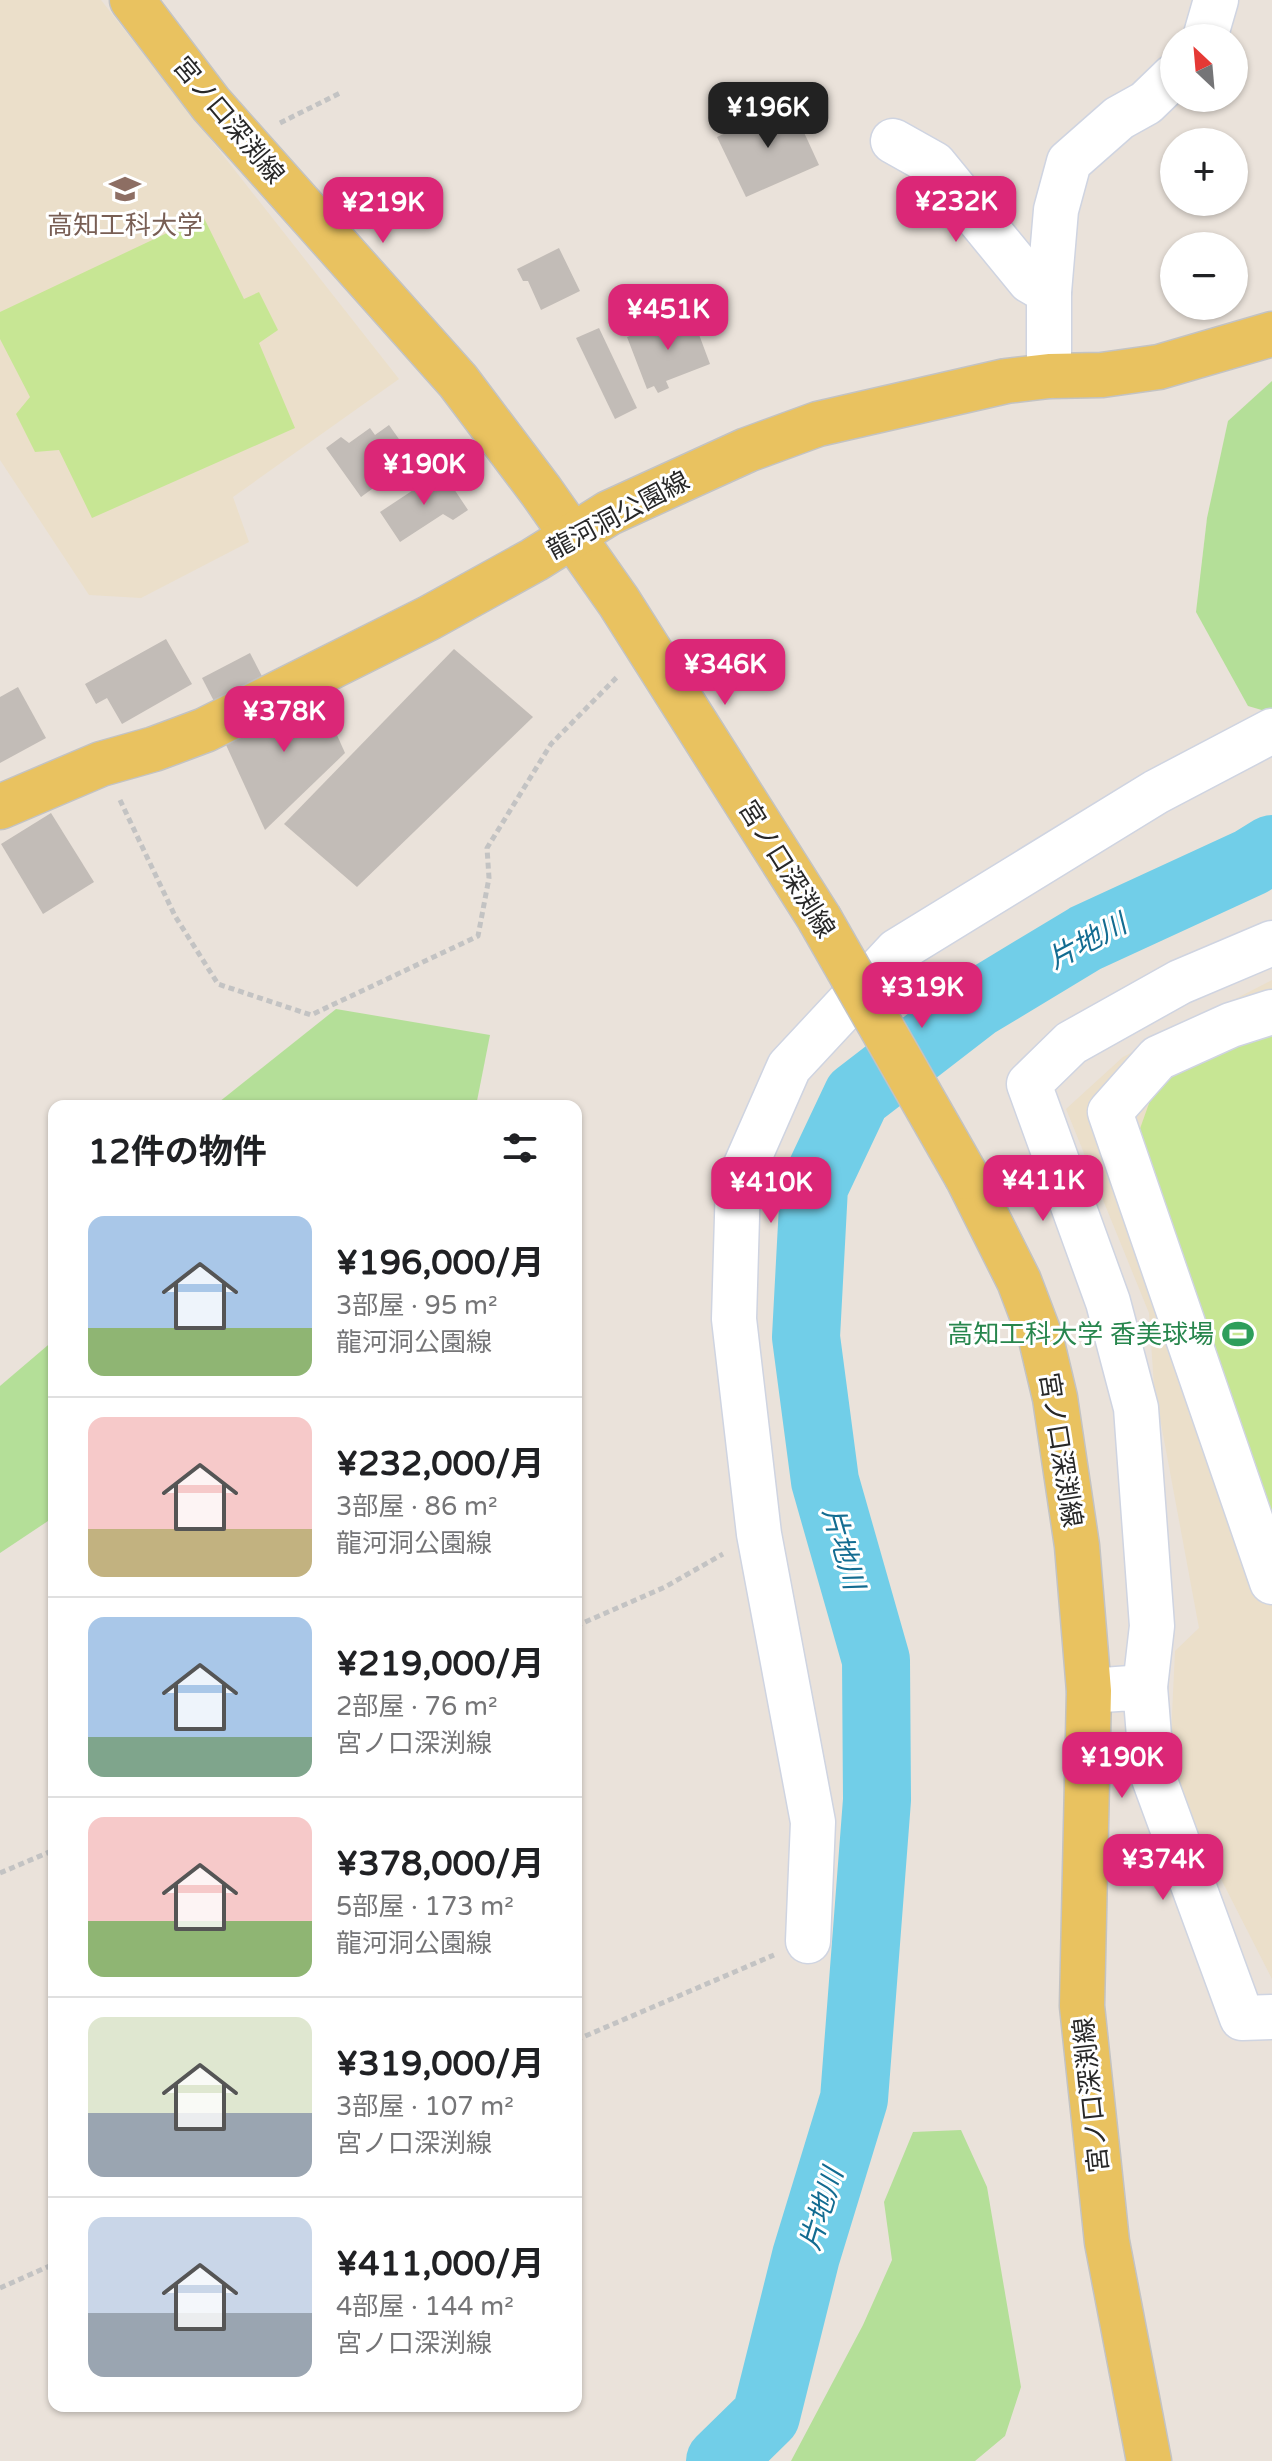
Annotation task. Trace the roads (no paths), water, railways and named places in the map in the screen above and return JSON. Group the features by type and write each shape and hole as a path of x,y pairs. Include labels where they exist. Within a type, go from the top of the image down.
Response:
{"main road":[{"name":"宮ノ口深渕線","path":"132,0 211,104 458,381 619,602 819,918 967,1177 1019,1281 1041,1339 1055,1398 1077,1546 1089,1691 1082,2006 1107,2242 1149,2461"},
{"name":"龍河洞公園線","path":"0,807 101,764 205,730 429,618 609,513 721,462 818,424 1006,381 1102,375 1159,367 1272,334"}],"street":[{"path":"1209,24 1216,0"},
{"path":"1049,376 1049,292 1056,210 1069,162 1119,118 1146,103 1160,90"},
{"path":"893,141 934,164 1030,281 1049,292"},
{"path":"808,1941 813,1822 759,1534 734,1319 738,1183 789,1067 897,951 1156,792 1272,731"},
{"path":"1272,943 1180,982 1071,1043 1029,1084 1108,1302 1136,1408 1152,1626 1145,1687 1152,1773 1242,2018 1272,2017"},
{"path":"1272,1012 1231,1025 1158,1058 1110,1112 1272,1582"},
{"path":"1089,1691 1145,1687"}],"waterway":[{"name":"片地川","path":"720,2461 766,2416 806,2256 854,2099 877,1800 876,1660 825,1481 806,1337 814,1187 857,1096 975,1005 1086,938 1251,862 1272,849"}],"place":[{"name":"高知工科大学","path":"125,189"},
{"name":"高知工科大学 香美球場","path":"1238,1334"}]}
